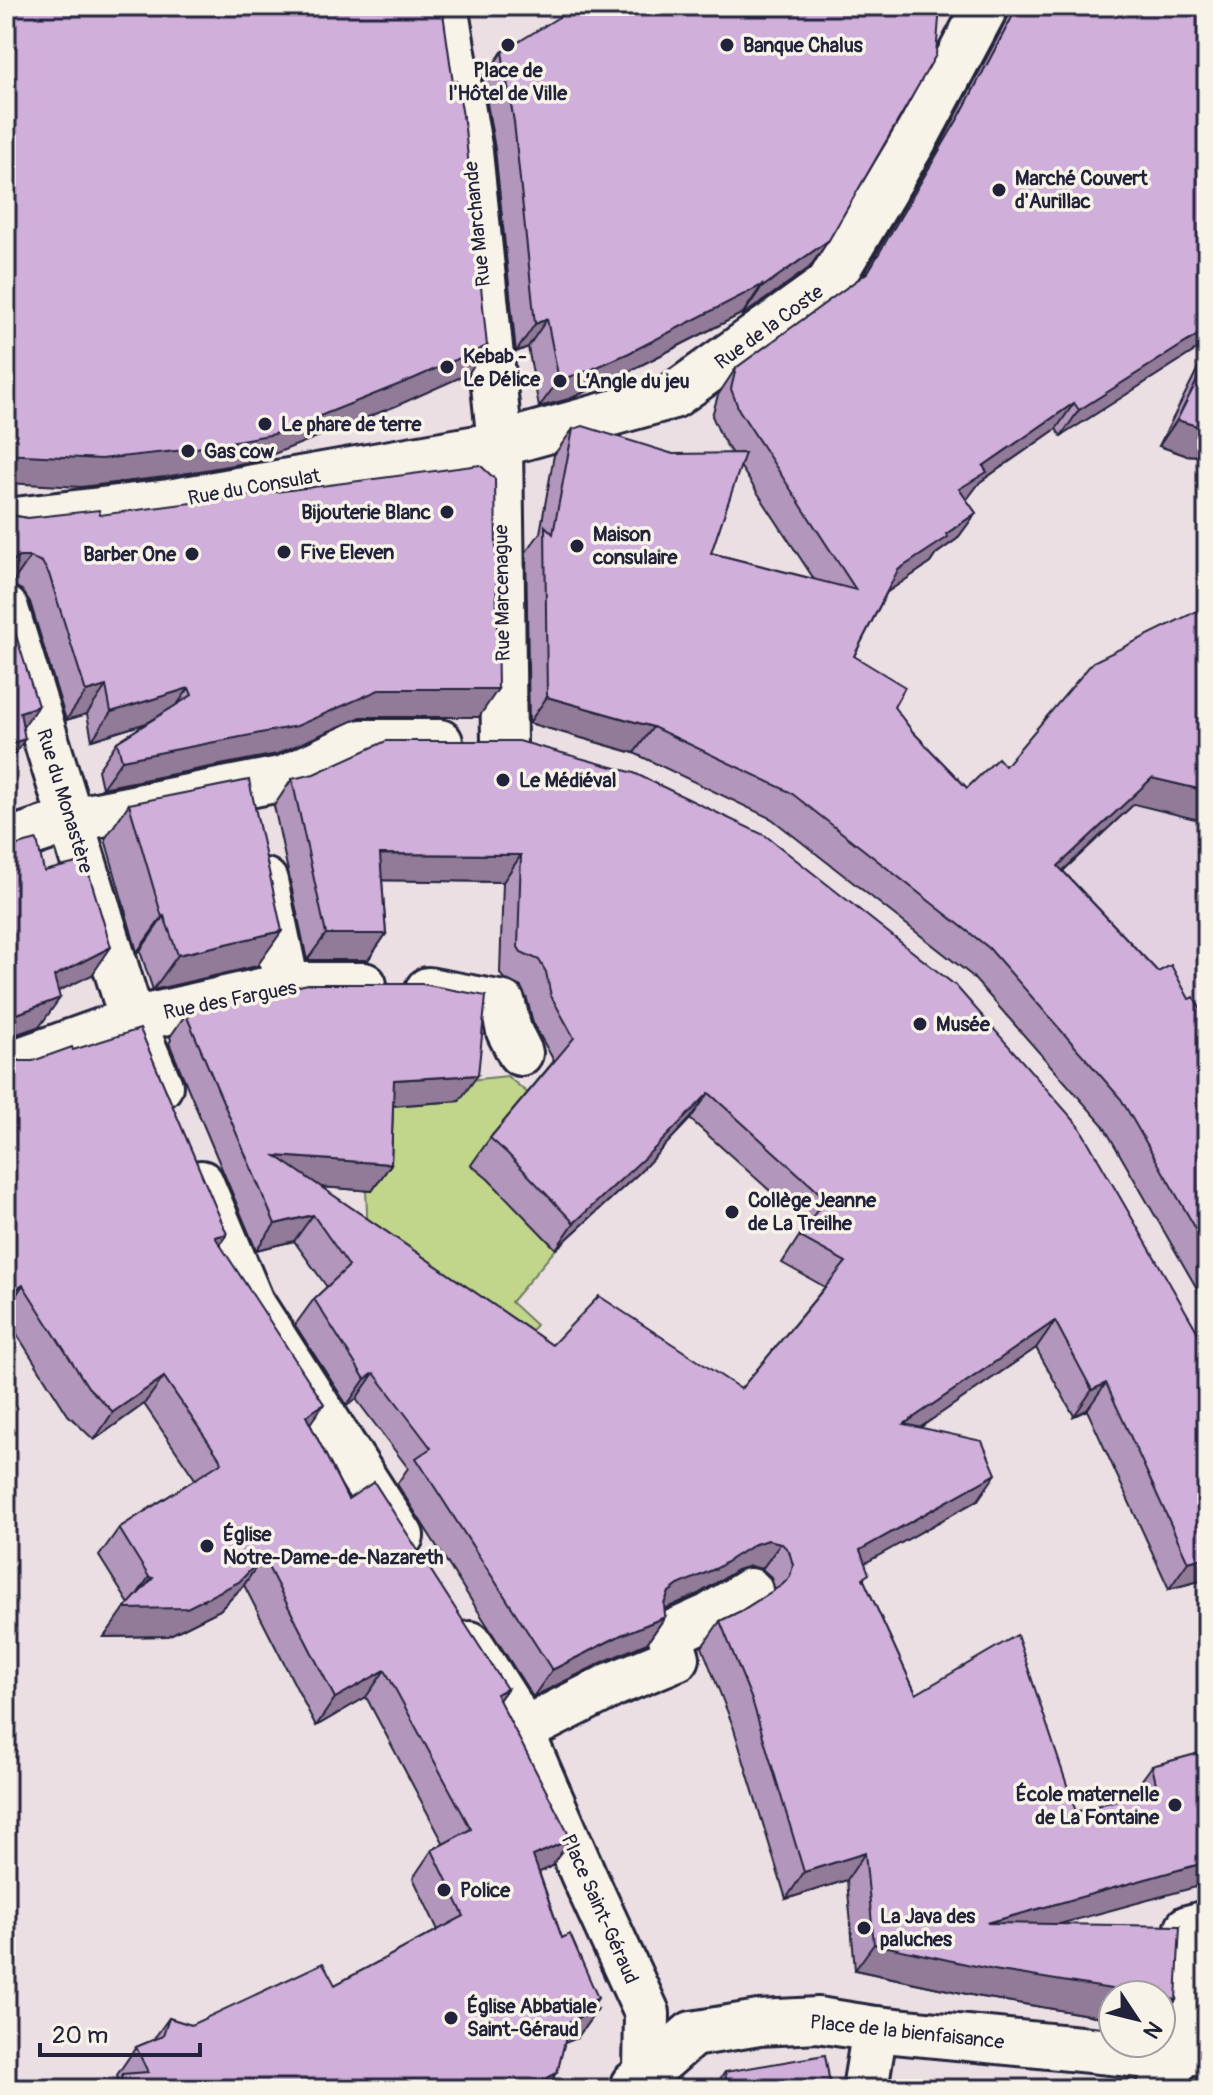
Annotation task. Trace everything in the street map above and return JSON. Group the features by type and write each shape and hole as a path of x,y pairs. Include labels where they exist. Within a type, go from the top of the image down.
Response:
{"street":[{"name":"Rue Marchande","path":"445,6 470,152 500,444"},
{"name":"Rue de la Coste","path":"500,444 673,396 828,285 919,132 983,7"},
{"name":"Rue du Consulat","path":"6,521 169,502 500,444"},
{"name":"Rue Marcenague","path":"500,444 504,742"},
{"name":"Rue du Monastère","path":"6,609 132,1020 251,1302 419,1564"},
{"path":"6,842 71,820 251,817 285,778 362,742 504,742 549,755"},
{"path":"251,817 287,985"},
{"name":"Rue des Fargues","path":"6,1065 132,1020 287,985 406,985 503,1004 509,1031 520,1053"},
{"path":"452,1616 516,1719 677,1658 670,1634 710,1616 750,1591"},
{"name":"Place Saint-Géraud","path":"516,1719 647,2013 641,2083"},
{"path":"1159,2089 1190,2044 1188,1928 1207,1923"},
{"name":"Place de la bienfaisance","path":"641,2083 692,2034 759,2023 818,2020 875,2029 1141,2055 1190,2044"},
{"name":"Place de la bienfaisance","path":"865,2089 875,2029"}],"shaded area":[{"path":"1207,623 1207,1267 1188,1276 1185,1262 1052,1048 939,825"}],"green space":[{"path":"507,1076 530,1095 509,1200 556,1249 511,1302 536,1325 509,1354 369,1258 366,1190 372,1191 376,1107 460,1101 461,1081"}],"building":[{"path":"6,6 442,6 453,83 457,81 465,128 487,346 275,434 185,450 101,459 6,454"},
{"path":"577,6 940,6 936,55 829,240 761,288 762,285 629,353 559,380 547,319 535,324 514,122 502,52"},
{"path":"1018,6 1207,6 1207,329 1079,410 1074,403 983,466 987,472 959,489 976,513 946,534 948,537 898,570 854,656 905,687 894,707 913,732 967,788 998,758 1005,766 1093,662 1207,606 1207,791 1152,778 1058,866 1158,972 1171,965 1189,999 1194,997 1207,1022 1207,1248 1121,1099 989,948 790,792 653,727 547,697 545,526 553,534 573,429 583,426 673,454 745,453 711,553 856,590 739,410 731,389 736,368 868,272 959,117"},
{"path":"1207,361 1207,429 1177,420"},
{"path":"480,465 495,479 498,689 381,689 297,726 122,760 117,742 192,695 189,688 111,712 106,686 86,692 49,574 42,562 19,557 6,567 6,508 16,516 28,518 99,510 100,515"},
{"path":"6,603 38,706 20,712 25,739 6,745"},
{"path":"386,741 519,741 634,773 766,836 956,986 1079,1126 1207,1345 1207,1557 1188,1562 1106,1383 1092,1390 1055,1321 904,1424 982,1441 996,1474 860,1550 869,1574 863,1578 916,1694 1017,1635 1076,1812 1157,1788 1152,1766 1207,1751 1207,1862 987,1923 1180,1926 1177,1982 1177,1979 1097,1979 1097,1987 994,1970 874,1944 865,1853 804,1872 752,1700 720,1621 741,1611 790,1577 793,1565 789,1551 781,1543 768,1540 755,1544 717,1568 678,1585 669,1592 664,1604 665,1617 552,1670 416,1458 431,1448 374,1373 365,1379 314,1299 349,1266 313,1215 275,1224 187,1017 190,1016 188,1011 308,984 422,984 486,996 478,1075 394,1080 391,1164 276,1156 552,1345 599,1296 741,1389 846,1262 800,1237 825,1198 709,1093 574,1223 490,1138 574,1038 551,996 546,972 539,960 521,952 518,947 521,855 380,854 386,934 326,934 292,779 314,774"},
{"path":"249,780 282,931 178,955 162,917 129,804"},
{"path":"37,840 44,871 85,861 111,947 54,976 60,998 17,1014 6,1022 6,848"},
{"path":"140,1029 227,1234 215,1237 324,1404 306,1416 348,1499 374,1482 507,1689 496,1694 571,1839 533,1856 562,1938 570,1934 598,1998 593,2001 597,2010 570,2021 557,2073 526,2089 119,2089 122,2074 148,2072 136,2047 163,2036 169,2018 191,2025 323,1963 335,1985 464,1916 432,1850 471,1829 385,1670 335,1698 263,1557 239,1582 187,1608 124,1609 153,1578 149,1577 119,1528 222,1462 164,1377 113,1412 88,1387 23,1285 6,1295 6,1051 20,1061 33,1061"},
{"path":"825,2055 831,2089 728,2089 725,2072"}],"place":[{"name":"Place de l'Hôtel de Ville","path":"508,45"},
{"name":"Banque Chalus","path":"727,45"},
{"name":"Marché Couvert d'Aurillac","path":"999,190"},
{"name":"Kebab - Le Délice","path":"447,367"},
{"name":"L’Angle du jeu","path":"560,381"},
{"name":"Le phare de terre","path":"265,424"},
{"name":"Gas cow","path":"188,451"},
{"name":"Bijouterie Blanc","path":"447,512"},
{"name":"Maison consulaire","path":"577,546"},
{"name":"Five Eleven","path":"284,552"},
{"name":"Barber One","path":"192,554"},
{"name":"Le Médiéval","path":"503,780"},
{"name":"Musée","path":"920,1024"},
{"name":"Collège Jeanne de La Treilhe","path":"732,1212"},
{"name":"Église Notre-Dame-de-Nazareth","path":"207,1546"},
{"name":"École maternelle de La Fontaine","path":"1175,1805"},
{"name":"Police","path":"444,1890"},
{"name":"La Java des paluches","path":"864,1928"},
{"name":"Église Abbatiale Saint-Géraud","path":"451,2018"}]}
